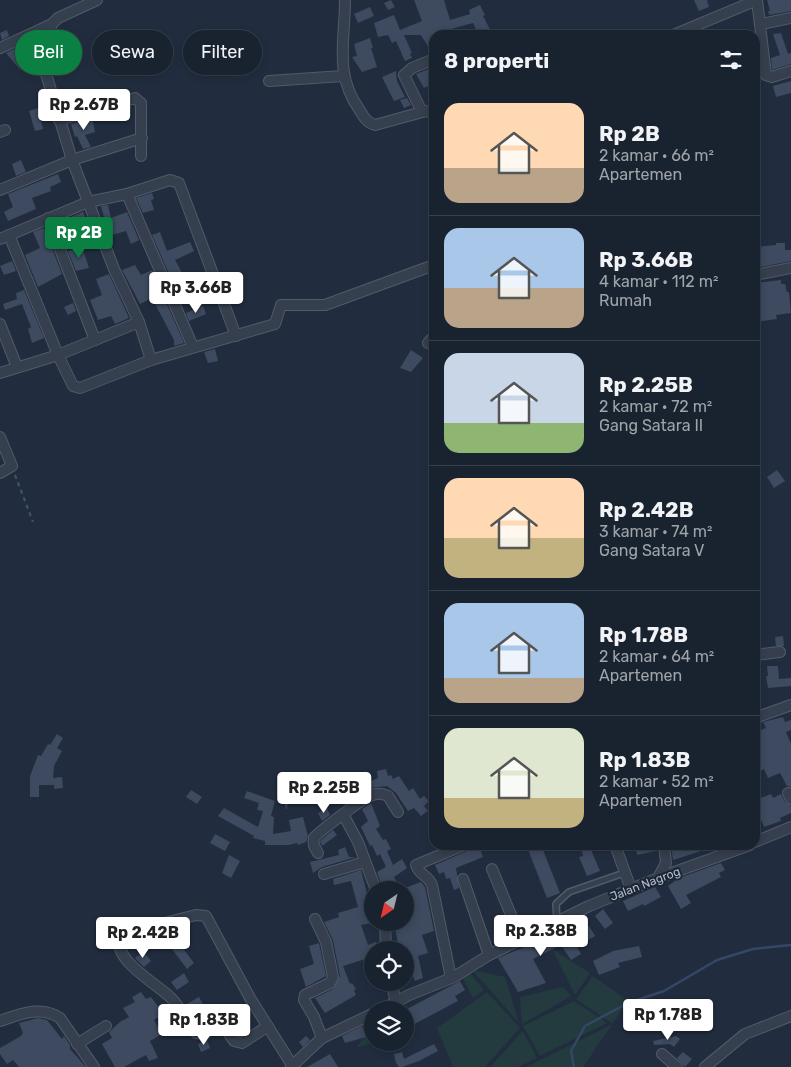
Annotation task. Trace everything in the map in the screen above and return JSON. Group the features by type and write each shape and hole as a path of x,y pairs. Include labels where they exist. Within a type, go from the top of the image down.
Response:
{"street":[{"path":"0,48 52,24 62,15 97,0"},
{"path":"345,0 343,76 356,106 366,120 372,124 429,111"},
{"path":"685,30 757,0 766,75 772,76 791,71"},
{"path":"761,24 791,18"},
{"path":"52,24 40,54 59,120 72,160 114,269 139,322 151,360"},
{"path":"422,112 404,75 412,68 429,61"},
{"path":"269,81 343,76"},
{"path":"59,120 135,98 141,103 141,156"},
{"path":"0,190 72,160 142,138"},
{"path":"236,336 179,183 170,180 127,194 88,202 5,237 73,386 80,388 151,360 193,347 236,336 275,324 281,305 325,305 429,267"},
{"path":"127,194 193,347"},
{"path":"48,218 95,340"},
{"path":"760,274 791,268"},
{"path":"0,373 58,355 139,322"},
{"path":"0,324 17,367"},
{"path":"0,437 12,466 0,473"},
{"path":"760,654 780,652"},
{"path":"760,716 791,705"},
{"path":"318,853 313,843 322,829 344,816 369,796 380,794 388,796 398,812"},
{"path":"344,816 372,881"},
{"path":"760,840 791,827"},
{"path":"451,978 432,885 430,880 418,871 416,865 452,850"},
{"path":"616,850 631,889"},
{"path":"658,878 666,863 665,850"},
{"name":"Jalan Nagrog","path":"398,1001 451,978 489,954 557,922 631,889 731,850"},
{"path":"324,874 365,862"},
{"path":"492,869 521,939"},
{"path":"464,878 489,954"},
{"path":"268,1026 242,1043 234,1041 223,1025 218,1024 204,1034 196,1033 172,999 153,985 124,957 119,943 120,938 124,933 196,915 206,916 291,1066 322,1038 364,1018"},
{"path":"315,919 326,942 334,972 330,983 310,992 304,998 322,1038"},
{"path":"0,1021 26,1012 43,1011 53,1013 60,1018 94,1067"},
{"path":"705,1067 745,1034 791,1016"},
{"path":"77,1044 106,1026"},
{"path":"662,1054 677,1067"}],"lane":[{"path":"557,922 555,908 560,898 583,886 624,874"}],"path":[{"path":"12,466 33,522"}],"green space":[{"path":"552,949 590,973 575,995"},
{"path":"472,970 505,977 519,1023"},
{"path":"469,972 484,990 473,998 462,977"},
{"path":"593,976 628,1001 613,1024 576,999"},
{"path":"563,987 571,996 522,1024 520,997"},
{"path":"487,992 520,1028 485,1067 453,1067 437,1028"},
{"path":"574,1001 607,1023 540,1056 523,1026"},
{"path":"612,1025 583,1067 526,1067"},
{"path":"523,1031 537,1058 518,1067 490,1067"},
{"path":"364,1037 364,1045 357,1047"}],"building":[{"path":"391,0 395,7 388,10 384,3"},
{"path":"414,0 444,0 450,20 470,14 469,10 480,5 490,30 476,30 473,23 448,30 429,30 429,48 421,35 404,35 412,53 410,54 412,58 405,61 396,41 392,43 388,35 378,37 374,23 394,15 400,30 422,21"},
{"path":"694,0 707,0 709,7 699,11"},
{"path":"767,0 791,0 791,11 769,15 768,11 770,11"},
{"path":"370,7 374,16 358,23 354,14"},
{"path":"7,30 9,36 2,40 0,33"},
{"path":"781,33 788,54 791,53 791,64 772,70 771,58 780,55 773,34"},
{"path":"370,38 377,67 362,72 352,57 357,56 354,44"},
{"path":"14,49 15,52 15,64 6,53"},
{"path":"429,69 429,86 424,88 416,74"},
{"path":"396,71 397,81 405,97 394,101 382,77"},
{"path":"791,81 791,93 776,97 773,86"},
{"path":"407,98 411,105 404,108 400,100"},
{"path":"38,108 43,129 35,131 29,111"},
{"path":"92,118 95,132 85,135 91,147 83,149 77,136 75,137 71,124"},
{"path":"21,160 26,172 16,176 12,164"},
{"path":"58,174 61,182 50,187 51,191 32,198 36,209 8,221 4,212 13,207 8,194"},
{"path":"152,193 154,199 151,200 154,210 143,213 136,198"},
{"path":"108,205 111,218 127,212 139,240 131,244 126,231 109,236 101,206"},
{"path":"83,212 87,222 74,227 71,217"},
{"path":"44,228 62,274 38,287 25,255 40,248 33,232"},
{"path":"160,232 167,251 190,242 194,251 175,260 185,278 189,276 194,286 178,294 152,235"},
{"path":"776,243 785,243 785,250 791,250 791,261 760,267 760,247 776,245"},
{"path":"82,247 89,268 76,271 68,251"},
{"path":"12,261 16,271 4,275 0,266"},
{"path":"135,265 141,275 152,270 184,343 174,346 174,340 152,298 140,304 122,270"},
{"path":"109,274 129,318 115,324 111,316 98,320 90,300 102,295 96,279"},
{"path":"781,280 781,284 785,284 787,292 789,292 791,313 776,315 777,319 760,321 760,282"},
{"path":"24,290 44,338 32,343 28,329 31,327 22,304 5,310 3,304 17,299 16,293"},
{"path":"213,294 215,301 195,307 193,301"},
{"path":"73,303 76,311 68,315 64,307"},
{"path":"203,306 206,314 189,321 186,313"},
{"path":"215,349 218,361 208,363 204,352"},
{"path":"411,350 423,358 411,372 400,368"},
{"path":"777,470 785,481 774,488 767,477"},
{"path":"783,636 784,646 776,646 775,637"},
{"path":"767,666 778,666 779,679 791,678 791,686 768,688"},
{"path":"783,717 785,722 791,720 791,730 786,732 791,744 791,787 787,786 780,773 768,778 764,769 760,771 760,730 766,728 763,722"},
{"path":"57,734 63,738 57,748 62,751 54,766 53,778 62,777 63,788 54,789 54,785 39,785 39,797 30,797 30,776 38,755 41,756"},
{"path":"386,769 388,776 391,775 393,779 399,776 409,791 413,788 420,799 424,796 429,801 424,806 428,811 421,816 414,808 408,811 396,793 387,786 370,788 355,797 347,781 356,778 359,786 378,778 377,771"},
{"path":"281,788 289,788 287,809 286,809"},
{"path":"191,790 202,797 197,804 186,797"},
{"path":"247,791 275,801 271,816 274,817 273,834 291,831 289,820 303,817 308,836 306,842 298,845 297,843 265,845 265,841 253,838 254,836 218,816 224,808 258,827 263,811 257,810 259,803 244,798"},
{"path":"771,794 773,798 781,794 785,802 791,806 791,813 780,818 781,821 764,827 760,817 760,798"},
{"path":"371,803 380,826 376,829 383,840 386,839 391,849 387,851 393,865 402,859 407,868 394,877 396,881 380,881 377,872 386,867 380,854 377,856 372,845 370,846 361,827 368,821 362,809"},
{"path":"327,808 330,815 322,821 318,813"},
{"path":"333,830 337,835 322,846 320,841"},
{"path":"215,834 230,842 225,851 210,843"},
{"path":"345,847 349,857 356,857 322,867 313,873 310,862 339,855 338,850"},
{"path":"481,850 483,857 456,868 459,888 454,890 450,878 446,879 444,872 439,874 435,865 467,851"},
{"path":"528,850 543,850 560,893 547,898"},
{"path":"581,850 591,850 600,871 587,876 579,857 583,856"},
{"path":"636,850 656,851 637,855"},
{"path":"672,850 704,850 673,860"},
{"path":"229,855 240,861 231,878 222,873"},
{"path":"721,863 725,870 719,873 721,877 686,895 691,903 681,909 668,886 679,878"},
{"path":"361,870 364,882 364,924 361,925 367,941 364,941 364,959 343,966 350,984 352,983 356,989 354,990 356,995 325,1013 315,998 333,989 340,976 333,940 324,922 339,917 338,913 358,907 351,881 334,885 333,879"},
{"path":"421,882 425,887 434,931 422,935 428,953 418,956 423,978 415,981 414,941 397,941 396,931 414,931 414,885"},
{"path":"655,887 661,897 644,906 643,904 628,911 623,901"},
{"path":"603,909 613,923 605,929 595,916"},
{"path":"566,925 569,932 574,929 577,934 589,926 595,936 577,947 581,954 571,960 561,945 533,959 546,983 518,992 498,958 556,934 554,931"},
{"path":"179,943 194,963 187,969 172,949"},
{"path":"319,943 326,976 306,987 300,969 314,964 309,946"},
{"path":"639,946 642,957 618,963 620,967 599,975 593,961 613,951"},
{"path":"143,951 151,961 144,967 135,958"},
{"path":"184,973 189,982 177,990 171,982"},
{"path":"460,981 465,990 455,996 458,1001 414,1024 414,1005"},
{"path":"141,992 146,999 151,997 164,1014 154,1020 162,1034 150,1041 158,1058 149,1061 146,1055 124,1067 115,1067 102,1044 112,1038 109,1032 129,1017 123,1008 135,1002 132,997"},
{"path":"199,997 205,1008 192,1015 185,1005"},
{"path":"246,1006 251,1014 239,1021 242,1026 234,1030 224,1018"},
{"path":"38,1018 47,1020 62,1039 64,1036 70,1045 70,1049 86,1067 19,1067 13,1060 7,1064 0,1054 0,1048 21,1036 23,1033 19,1023"},
{"path":"362,1026 364,1032 364,1038 345,1043 342,1036"},
{"path":"306,1036 310,1040 303,1047 299,1042"},
{"path":"676,1036 680,1039 674,1047 670,1044 654,1045 653,1041"},
{"path":"207,1040 210,1048 201,1052 198,1044"},
{"path":"434,1044 438,1051 419,1061 402,1067 399,1067 396,1063 394,1054 402,1052 404,1059"},
{"path":"683,1052 692,1059 685,1067 677,1058"},
{"path":"330,1054 338,1067 307,1067"}],"waterway":[{"path":"574,1067 571,1051 585,1026 628,1003 664,991 717,960 753,949 791,945"}]}
